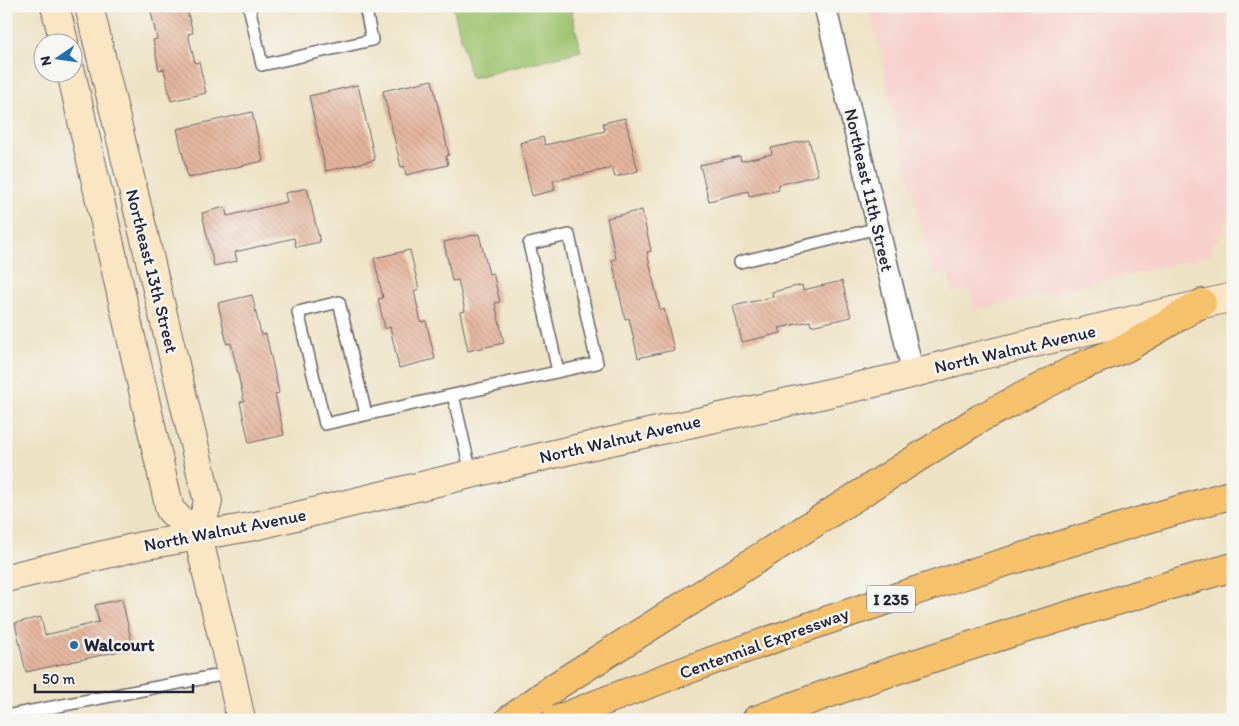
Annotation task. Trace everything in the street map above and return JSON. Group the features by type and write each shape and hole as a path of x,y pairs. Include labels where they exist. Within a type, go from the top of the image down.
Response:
{"highway":[{"path":"509,720 556,686 979,418 1081,366 1126,348 1202,303"},
{"name":"Centennial Expressway","path":"556,720 847,613 1089,536 1233,494"},
{"path":"756,720 998,637 1233,567"}],"main road":[{"path":"55,6 62,32"},
{"name":"Northeast 13th Street","path":"73,82 170,510 198,536 208,502 89,6"},
{"path":"82,119 114,111"},
{"name":"North Walnut Avenue","path":"6,578 142,546 264,524 471,473 913,373 1233,297"},
{"path":"198,536 232,673 241,720"}],"street":[{"name":"Northeast 11th Street","path":"825,6 913,373"}],"lane":[{"path":"249,6 262,65 372,40 365,6"},
{"path":"740,262 878,228"},
{"path":"366,414 339,302 298,312 325,424 453,394 558,372 598,363 569,236 529,244 558,372"},
{"path":"453,394 471,473"},
{"path":"6,716 232,673"}],"shaded area":[{"path":"869,6 1233,6 1233,219 1223,222 1225,231 1216,234 1218,241 1210,243 1213,255 975,310 970,289 953,293 948,272 932,276"}],"green space":[{"path":"453,6 570,6 581,51 471,78"}],"building":[{"path":"176,6 186,6 193,33 188,34 195,63 199,62 206,93 171,101 164,69 159,70 153,40 157,39 151,12"},
{"path":"432,80 449,155 446,156 448,165 406,175 404,166 401,167 383,91"},
{"path":"358,85 375,160 326,171 309,96"},
{"path":"252,112 263,161 188,178 177,129"},
{"path":"625,118 638,171 615,177 612,168 553,181 555,190 532,196 520,143 543,137 545,145 605,131 603,123"},
{"path":"809,140 818,175 778,185 779,190 749,196 748,191 709,201 700,165 740,156 741,161 772,154 771,148"},
{"path":"307,188 320,242 296,247 294,238 235,252 237,261 214,266 202,213 225,207 227,216 287,202 285,193"},
{"path":"642,210 651,251 647,252 660,310 664,309 674,350 638,358 629,318 625,319 612,260 616,259 607,218"},
{"path":"479,234 489,274 493,273 500,302 495,303 504,343 468,351 460,312 465,311 458,280 452,281 444,242"},
{"path":"410,250 419,289 414,291 421,322 426,321 435,359 399,368 390,327 385,329 378,299 383,298 374,258"},
{"path":"842,281 851,317 811,326 810,321 779,328 781,333 742,342 733,306 773,297 772,292 802,285 803,290"},
{"path":"252,295 261,335 266,334 279,393 275,394 284,435 249,443 240,402 244,401 231,343 227,344 218,303"},
{"path":"122,599 133,648 26,672 15,623 41,617 45,635 99,622 95,605"}],"place":[{"name":"Walcourt","path":"74,645"}]}
